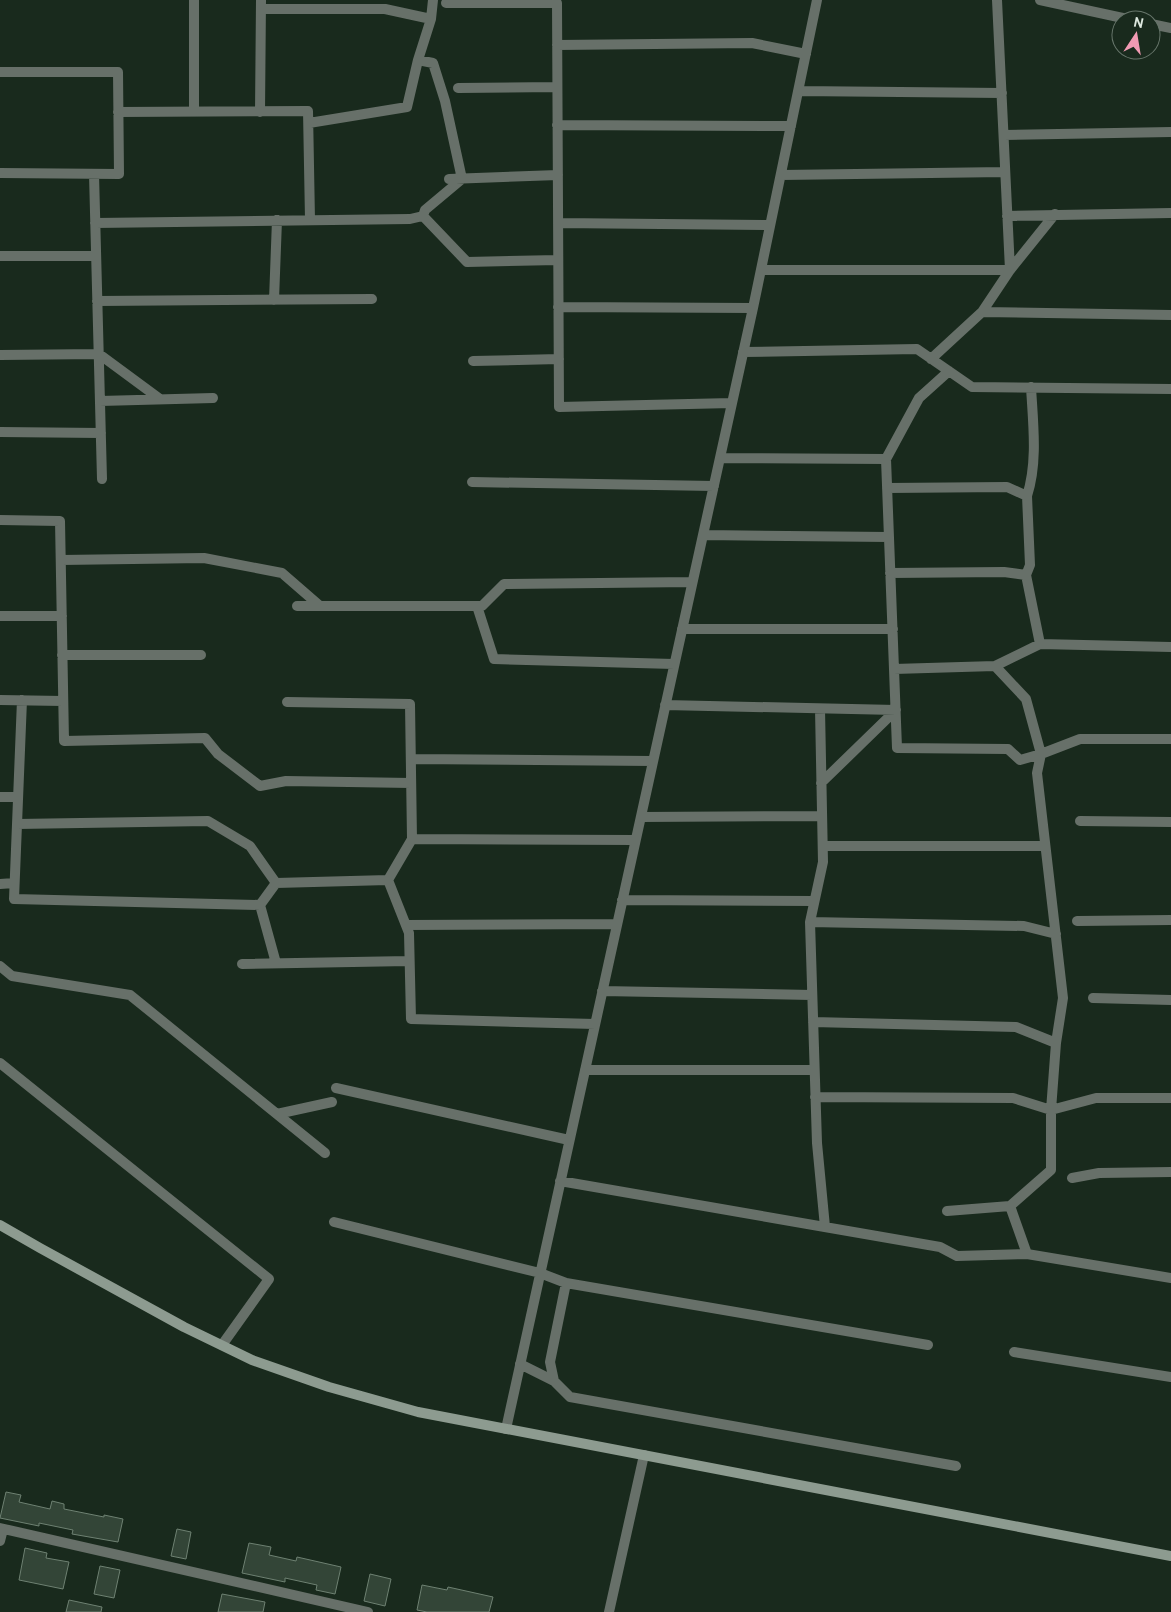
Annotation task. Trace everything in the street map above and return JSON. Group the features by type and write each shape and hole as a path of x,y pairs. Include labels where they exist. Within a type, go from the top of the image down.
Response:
{"street":[{"path":"194,0 194,112"},
{"path":"308,123 407,107 418,60 431,19 432,0"},
{"path":"506,1429 753,308 818,0"},
{"path":"998,0 1010,270"},
{"path":"1040,0 1111,15"},
{"path":"446,4 557,3 559,407 732,403"},
{"path":"260,112 261,4 385,9 431,19"},
{"path":"557,44 752,43 806,54"},
{"path":"418,60 433,64 445,101 462,179"},
{"path":"0,72 118,72 119,174 0,173"},
{"path":"458,88 557,87"},
{"path":"798,91 1002,93"},
{"path":"118,112 308,111 310,220"},
{"path":"557,125 791,126"},
{"path":"1004,135 1171,132"},
{"path":"781,175 1005,172"},
{"path":"94,174 102,479"},
{"path":"449,179 558,175"},
{"path":"423,216 424,210 462,179"},
{"path":"1007,216 1171,213"},
{"path":"931,359 982,312 1010,270 1055,214"},
{"path":"95,223 410,219 423,216"},
{"path":"423,216 467,262 558,260"},
{"path":"274,300 277,220"},
{"path":"558,223 770,226"},
{"path":"0,256 96,256"},
{"path":"761,270 1010,270"},
{"path":"97,301 372,299"},
{"path":"558,307 753,308"},
{"path":"982,312 1171,314"},
{"path":"743,352 917,349 972,387 1171,388"},
{"path":"0,355 99,354 160,399"},
{"path":"472,362 558,359"},
{"path":"948,371 919,398 886,459 897,748 1008,749 1020,760 1042,754 1080,739 1171,739"},
{"path":"1030,387 1034,438 1031,485 1027,496 1030,565 1026,575 1040,644"},
{"path":"100,401 212,398"},
{"path":"0,432 101,433"},
{"path":"720,458 886,459"},
{"path":"472,482 714,486"},
{"path":"887,488 1007,487 1027,496"},
{"path":"0,520 60,521 64,741 205,738 218,754 260,786 286,781 411,783"},
{"path":"703,535 889,536"},
{"path":"61,560 204,558 282,572 320,606"},
{"path":"890,573 1004,572 1026,575"},
{"path":"297,606 482,606 504,584 692,582"},
{"path":"477,606 494,659 674,664"},
{"path":"0,616 62,616"},
{"path":"682,629 893,628"},
{"path":"894,669 995,666 1040,644 1171,646"},
{"path":"62,655 201,655"},
{"path":"947,1211 1010,1206 1051,1170 1051,1110 1056,1043 1063,998 1038,773 1042,754 1026,699 995,666"},
{"path":"0,700 63,700"},
{"path":"22,700 14,899 260,905"},
{"path":"286,702 410,704 412,839 388,880"},
{"path":"665,705 820,710 896,710"},
{"path":"820,710 823,862 810,922 817,1144 825,1227"},
{"path":"822,783 896,710"},
{"path":"411,758 653,761"},
{"path":"0,796 18,797"},
{"path":"640,817 822,816"},
{"path":"17,824 208,821 250,846 276,882"},
{"path":"1080,821 1171,822"},
{"path":"412,839 635,840"},
{"path":"823,846 1045,846"},
{"path":"276,882 388,880"},
{"path":"388,880 408,933 411,1019 595,1024"},
{"path":"260,905 276,882"},
{"path":"0,884 14,884"},
{"path":"622,900 814,901"},
{"path":"260,905 276,963"},
{"path":"1077,921 1171,920"},
{"path":"810,922 1024,926 1056,934"},
{"path":"406,925 617,924"},
{"path":"242,964 409,961"},
{"path":"0,966 12,976 130,995 326,1153"},
{"path":"602,991 812,995"},
{"path":"1093,998 1171,1000"},
{"path":"813,1022 1016,1026 1056,1043"},
{"path":"0,1063 269,1279 222,1345"},
{"path":"584,1070 814,1070"},
{"path":"336,1088 569,1140"},
{"path":"815,1097 1013,1098 1051,1110 1096,1098 1171,1098"},
{"path":"277,1114 332,1102"},
{"path":"1072,1178 1100,1173 1171,1172"},
{"path":"560,1181 940,1247 957,1256 1027,1254 1171,1278"},
{"path":"1010,1206 1027,1254"},
{"path":"334,1222 540,1273 566,1283 928,1345"},
{"path":"0,1225 133,1299 252,1360 329,1387 418,1412 1171,1556"},
{"path":"554,1380 550,1362 566,1283"},
{"path":"1014,1352 1171,1378"},
{"path":"520,1364 554,1380 570,1396 956,1466"},
{"path":"609,1612 644,1455"},
{"path":"0,1541 1,1529 368,1612"}],"building":[{"path":"6,1492 21,1495 19,1502 50,1509 52,1501 64,1504 64,1509 123,1519 118,1542 72,1534 73,1530 39,1523 39,1526 0,1518"},
{"path":"177,1529 191,1532 186,1559 171,1556"},
{"path":"249,1543 271,1547 269,1555 296,1561 297,1557 341,1567 335,1594 316,1590 317,1585 285,1578 285,1582 242,1573"},
{"path":"25,1548 47,1553 46,1558 69,1562 63,1589 19,1580"},
{"path":"100,1566 120,1570 114,1598 94,1594"},
{"path":"370,1574 391,1579 385,1606 364,1601"},
{"path":"422,1585 447,1590 448,1587 493,1597 489,1612 427,1612 417,1610"},
{"path":"222,1594 265,1602 263,1612 218,1612"},
{"path":"69,1600 102,1607 101,1612 66,1612"}]}
